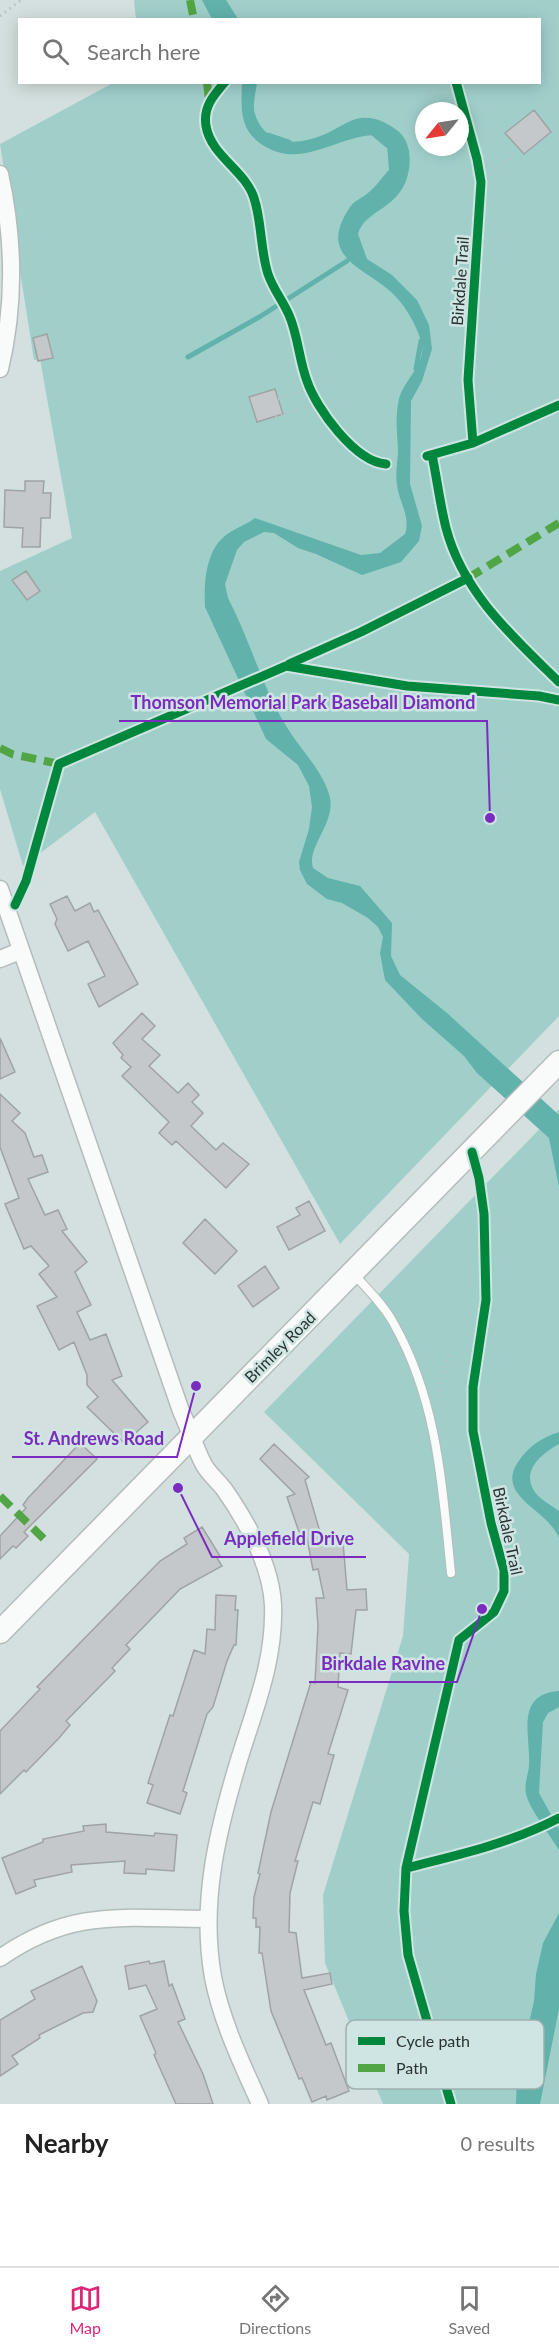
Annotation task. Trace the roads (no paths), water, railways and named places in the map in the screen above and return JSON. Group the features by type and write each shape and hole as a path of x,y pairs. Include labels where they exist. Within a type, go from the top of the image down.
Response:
{"main road":[{"name":"Brimley Road","path":"0,1632 559,1062"}],"street":[{"path":"0,174 12,265 8,326 0,369"},
{"path":"0,889 192,1436 205,1467 222,1486 244,1519 258,1548 273,1603 269,1662 213,1853 207,1919 213,1978 228,2025 260,2104"},
{"path":"0,959 20,951"},
{"path":"0,1958 18,1946 49,1931 82,1920 134,1917 207,1919"}],"lane":[{"path":"353,1273 393,1322 420,1376 438,1453 451,1573"}],"waterway":[{"path":"374,134 387,145"},
{"path":"268,135 289,142"},
{"path":"188,357 261,316 347,261"},
{"path":"416,369 421,341"}],"place":[{"name":"Thomson Memorial Park Baseball Diamond","path":"490,818"},
{"name":"St. Andrews Road","path":"196,1386"},
{"name":"Applefield Drive","path":"178,1488"},
{"name":"Birkdale Ravine","path":"482,1609"}]}
